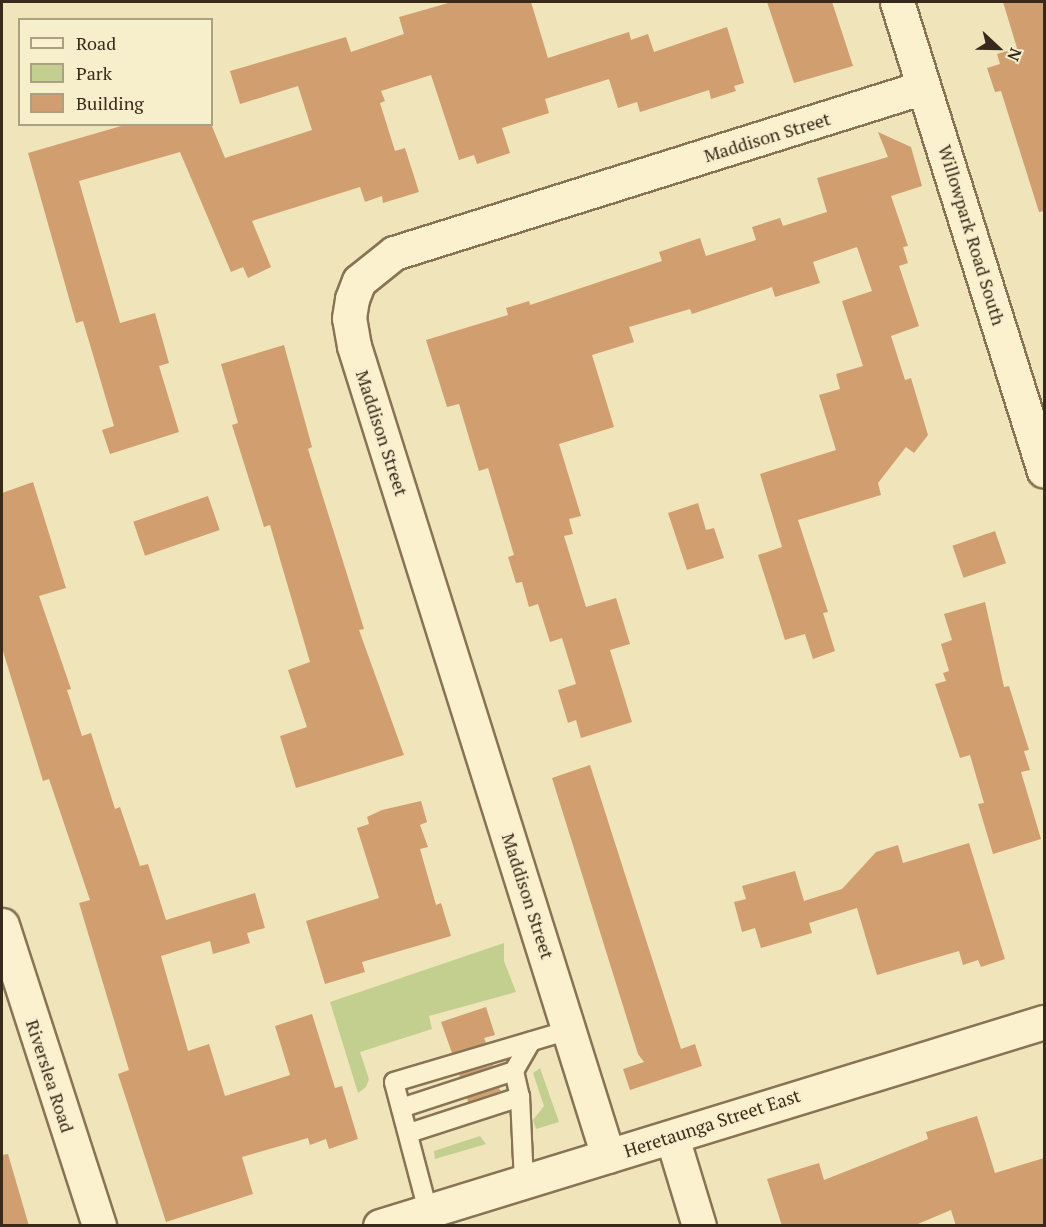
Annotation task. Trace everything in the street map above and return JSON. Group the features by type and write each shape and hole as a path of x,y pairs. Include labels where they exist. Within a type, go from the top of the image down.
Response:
{"street":[{"name":"Willowpark Road South","path":"897,2 1042,453"},
{"name":"Maddison Street","path":"608,1156 354,346 349,318 352,299 359,281 394,253 924,87"},
{"name":"Riverslea Road","path":"2,925 99,1226"},
{"name":"Heretaunga Street East","path":"380,1226 1044,1022"},
{"path":"672,1137 699,1226"}],"lane":[{"path":"428,1211 394,1082 570,1030"},
{"path":"401,1108 514,1071 531,1041"},
{"path":"514,1071 520,1097 524,1182"},
{"path":"409,1133 520,1097"}],"green space":[{"path":"504,943 504,961 516,992 429,1016 432,1029 360,1052 369,1079 366,1087 358,1093 330,1002"},
{"path":"540,1068 559,1122 536,1129 533,1120 544,1106 533,1073"},
{"path":"480,1136 486,1144 435,1159 434,1151"}],"building":[{"path":"452,2 531,2 548,58 629,32 631,40 648,34 654,52 727,27 744,83 734,86 736,91 711,99 709,90 640,112 637,102 618,108 609,79 545,99 549,113 502,128 510,153 477,164 474,155 459,160 431,75 381,91 385,101 380,103 395,151 405,148 419,192 383,203 382,196 365,202 360,187 252,221 271,267 248,278 243,267 231,272 180,152 79,181 120,323 155,313 169,363 159,366 179,432 110,454 102,430 114,426 83,321 76,323 28,153 121,126 212,126 225,158 312,130 298,86 240,104 230,71 346,37 351,52 404,34 399,17"},
{"path":"767,2 832,2 853,66 794,83"},
{"path":"1003,2 1044,2 1044,211 1039,212 1001,91 995,92 987,68 1000,64 997,54 1017,48"},
{"path":"878,132 911,147 922,186 891,196 908,246 903,247 908,263 899,266 919,326 891,336 905,380 911,378 928,435 914,453 906,447 878,483 881,495 798,520 828,612 823,613 835,651 813,659 805,634 785,640 758,555 782,547 760,474 836,450 819,395 840,389 836,374 863,366 842,301 872,291 857,247 813,262 820,283 775,297 772,287 692,314 690,309 629,327 634,342 592,355 614,427 559,444 581,516 569,519 573,534 564,536 586,607 616,598 630,644 610,650 632,722 581,738 576,720 568,723 558,690 576,684 562,638 550,642 538,604 529,607 522,582 516,583 508,557 514,555 488,468 479,471 459,404 447,407 426,340 508,315 506,308 529,301 530,305 662,261 659,252 700,238 706,256 756,240 752,227 780,218 783,226 827,212 817,178 888,157"},
{"path":"284,345 312,447 308,449 364,629 359,630 404,755 296,788 280,736 307,727 288,670 310,662 270,525 264,527 232,425 238,423 221,364"},
{"path":"33,482 66,588 39,596 71,689 67,690 82,736 91,733 115,809 120,807 140,866 148,864 166,920 255,893 265,928 247,933 250,943 213,954 210,941 161,956 188,1051 209,1044 225,1096 290,1075 275,1026 312,1014 335,1088 342,1086 358,1139 329,1149 326,1139 310,1145 308,1138 242,1157 253,1194 166,1222 118,1074 129,1070 79,903 90,900 49,779 43,781 2,648 2,493"},
{"path":"208,496 220,530 145,556 133,522"},
{"path":"698,503 706,530 714,528 724,558 687,570 668,513"},
{"path":"995,531 1006,563 964,578 952,546"},
{"path":"985,602 1004,687 1009,686 1029,750 1024,751 1030,770 1021,772 1041,839 993,854 978,804 984,803 970,755 960,758 935,684 946,681 943,673 949,671 941,644 952,640 944,614"},
{"path":"590,765 681,1049 695,1044 702,1066 630,1090 623,1069 644,1062 638,1054 552,778"},
{"path":"421,801 427,822 420,825 428,847 420,849 436,905 441,903 451,936 362,962 365,972 325,984 306,921 379,898 357,828 369,824 367,817 382,810"},
{"path":"969,843 1005,959 981,967 978,960 963,965 959,951 877,975 857,908 809,923 812,933 761,948 755,928 742,932 734,902 746,899 742,886 795,871 804,901 842,889 876,852 898,845 903,863"},
{"path":"486,1007 495,1035 484,1038 486,1043 452,1053 441,1022"},
{"path":"493,1065 460,1077 459,1074"},
{"path":"499,1088 501,1091 468,1102 467,1098"},
{"path":"977,1116 995,1173 1044,1158 1044,1226 956,1226 951,1210 913,1226 782,1226 767,1179 819,1163 824,1180 928,1139 926,1132"},
{"path":"8,1154 29,1226 2,1226 2,1155"}]}
